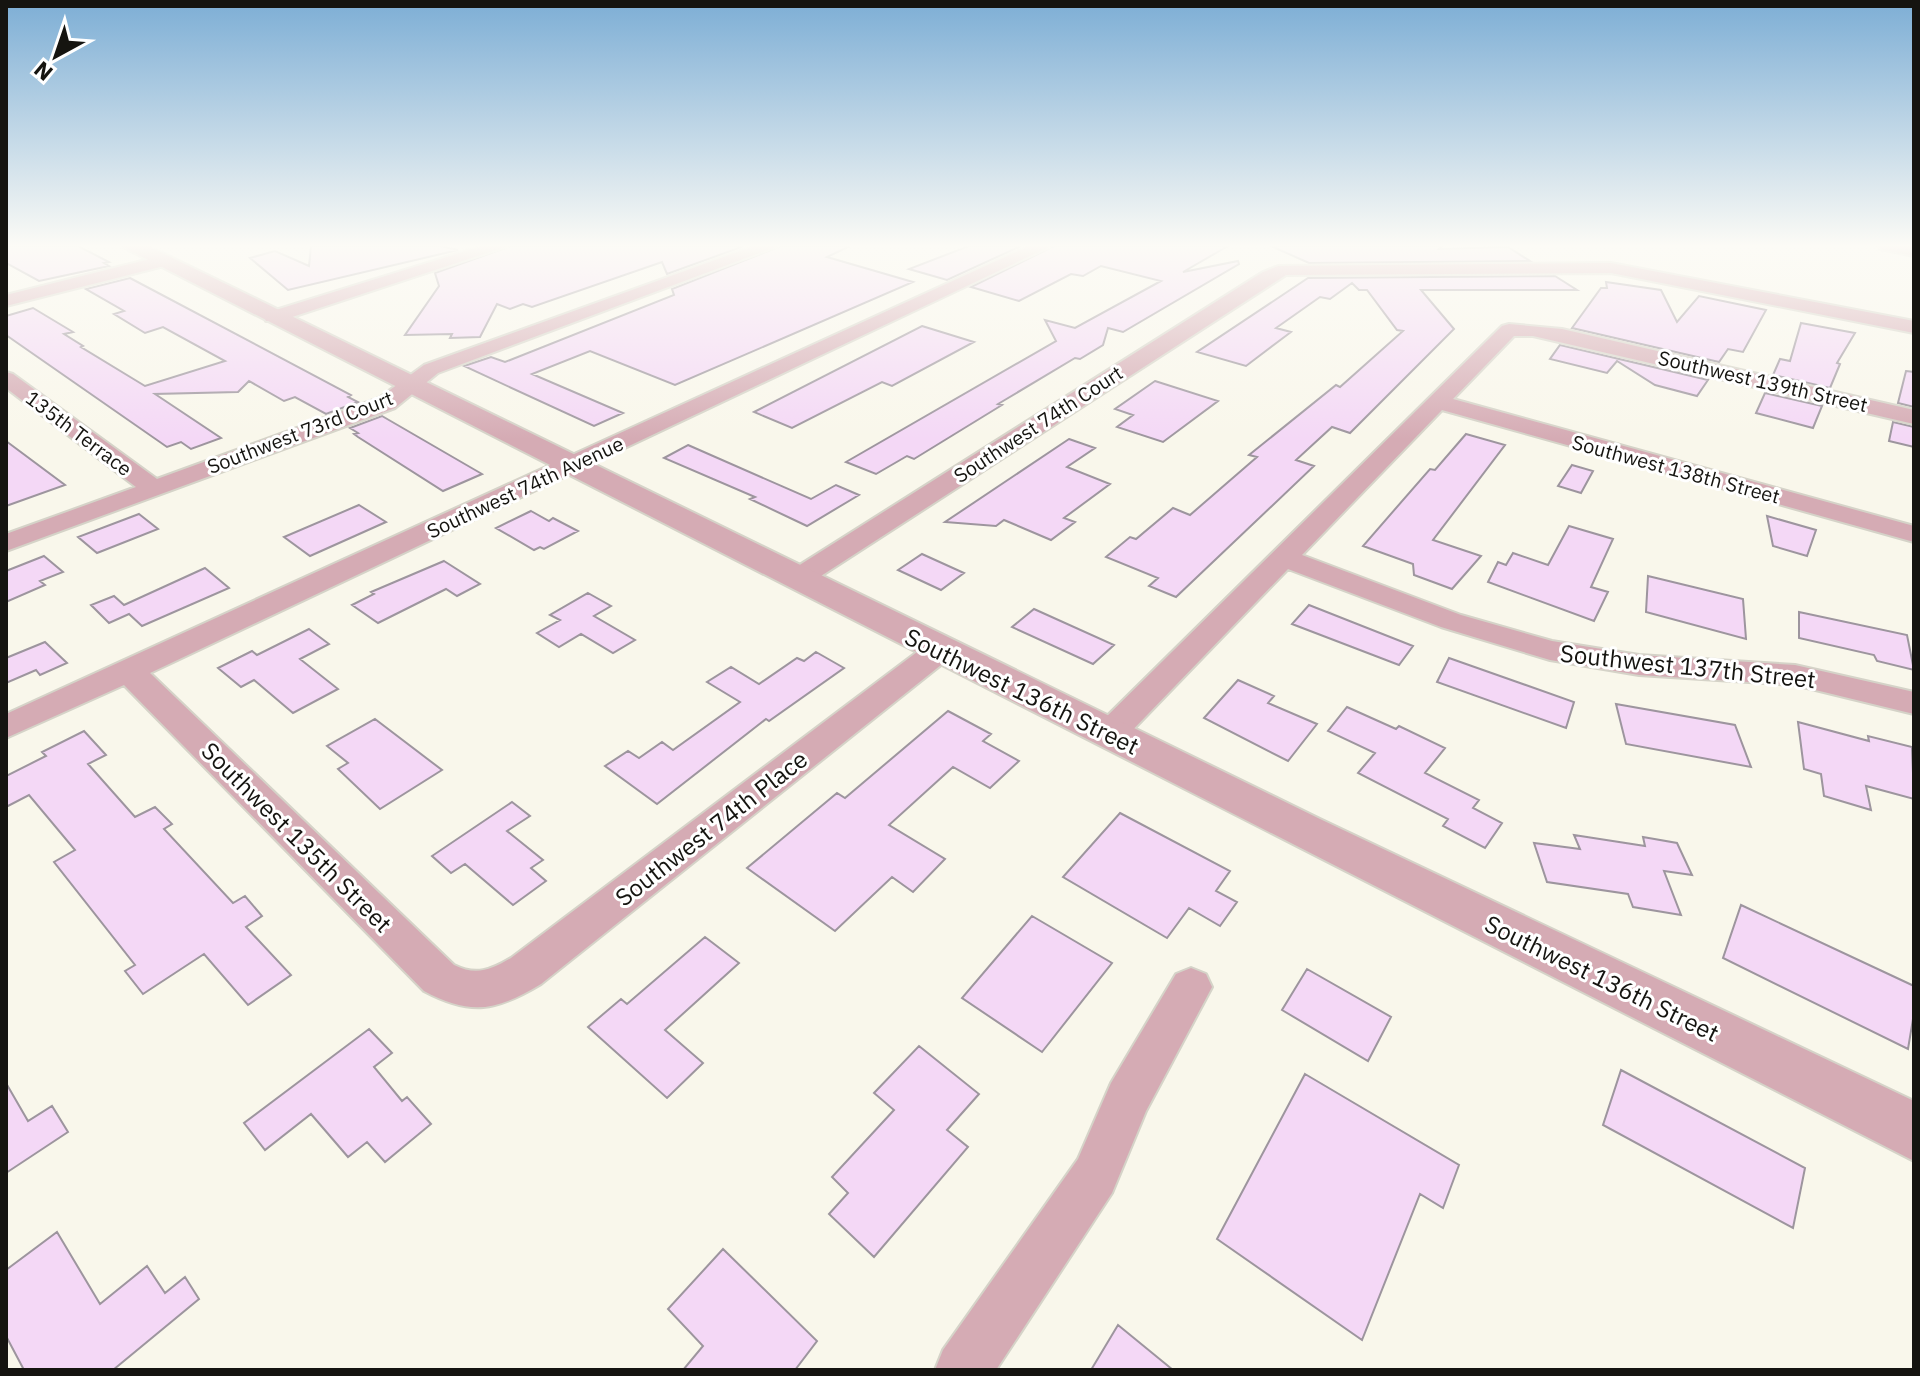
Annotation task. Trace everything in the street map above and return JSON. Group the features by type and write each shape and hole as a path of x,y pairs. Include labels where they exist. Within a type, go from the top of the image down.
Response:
{"street":[{"name":"Southwest 136th Street","path":"259,310 1914,1132"},
{"path":"273,317 294,310"},
{"name":"Southwest 73rd Court","path":"6,543 387,403 431,369 593,310"},
{"name":"Southwest 74th Avenue","path":"6,727 905,310"},
{"name":"Southwest 74th Court","path":"797,579 1219,310"},
{"path":"1829,310 1914,327"},
{"name":"Southwest 139th Street","path":"1438,402 1503,334 1517,329 1573,337 1914,417"},
{"name":"135th Terrace","path":"6,378 153,488"},
{"path":"1109,734 1438,402"},
{"name":"Southwest 138th Street","path":"1438,402 1914,534"},
{"name":"Southwest 137th Street","path":"1284,558 1440,618 1550,650 1639,665 1795,675 1914,703"},
{"name":"Southwest 74th Place","path":"474,991 505,983 526,971 940,650"},
{"name":"Southwest 135th Street","path":"128,670 439,978 457,988 474,991"},
{"path":"963,1370 1095,1176 1127,1099 1191,987"}],"building":[{"path":"37,310 73,332 64,334 81,347 145,386 225,361 163,327 145,333 114,314 124,311 191,310 351,395 348,397 358,402 326,414 295,397 284,401 249,381 238,392 155,394 221,438 191,449 181,442 167,447 6,335 6,316"},
{"path":"422,310 494,310 480,337 405,335"},
{"path":"636,310 848,310 675,385 590,351 532,374 623,413 594,426 464,366 491,357 505,362"},
{"path":"1108,310 1160,310 1123,332 1108,328 1103,345 998,404 1002,405 914,459 907,456 876,474 846,462 1056,341 1045,320 1075,328"},
{"path":"1260,310 1301,310 1276,328 1291,332 1246,366 1197,352"},
{"path":"1382,310 1438,310 1454,329 1350,433 1332,427 1296,460 1314,466 1176,597 1149,586 1158,578 1106,557 1130,537 1136,539 1173,508 1190,515 1257,457 1249,455 1336,385 1340,387 1403,331 1397,330"},
{"path":"1585,310 1671,310 1677,322 1687,310 1766,310 1743,352 1728,349 1719,362 1572,328"},
{"path":"1801,323 1855,333 1837,363 1840,364 1830,388 1773,375 1780,359 1790,361"},
{"path":"922,326 974,342 892,386 882,382 792,428 754,412"},
{"path":"1560,345 1708,380 1697,396 1655,385 1617,361 1607,373 1550,359"},
{"path":"1906,371 1914,372 1914,407 1898,403"},
{"path":"1155,381 1218,401 1163,442 1117,427 1133,415 1115,409"},
{"path":"1765,393 1822,406 1813,428 1756,413"},
{"path":"382,416 482,474 443,491 358,437 354,434 358,433 350,428"},
{"path":"1893,422 1914,427 1914,447 1889,441"},
{"path":"1466,434 1505,445 1433,540 1481,556 1452,589 1414,575 1413,564 1363,546 1430,469 1435,470"},
{"path":"1069,439 1095,448 1067,467 1110,484 1064,518 1075,522 1051,540 1004,520 996,526 945,522"},
{"path":"6,441 65,485 6,506"},
{"path":"688,445 811,499 836,485 859,495 807,526 750,499 755,497 664,458"},
{"path":"1572,465 1593,471 1581,493 1558,486"},
{"path":"359,505 386,522 310,556 284,537"},
{"path":"531,511 578,531 544,549 534,550 496,528"},
{"path":"139,514 158,529 97,553 78,537"},
{"path":"1767,516 1816,530 1807,556 1773,546"},
{"path":"1569,526 1613,539 1591,587 1608,592 1594,621 1488,582 1498,562 1506,565 1513,553 1548,565"},
{"path":"922,554 964,573 941,590 898,570"},
{"path":"44,556 63,572 40,581 45,585 6,602 6,571"},
{"path":"444,561 480,584 457,596 446,589 378,623 352,605 374,594 371,592"},
{"path":"205,568 229,588 142,626 129,614 109,623 91,605 114,596 124,605"},
{"path":"1648,576 1743,599 1746,639 1646,612"},
{"path":"588,593 611,606 594,616 635,640 613,653 581,634 559,647 537,633 560,620 550,615"},
{"path":"1309,605 1413,646 1399,665 1292,624"},
{"path":"1034,609 1114,645 1093,664 1012,627"},
{"path":"1799,612 1907,635 1914,670 1877,661 1874,655 1799,638"},
{"path":"309,629 329,644 300,659 338,689 293,713 254,680 241,687 218,668 252,651 257,655"},
{"path":"45,642 67,663 40,675 36,670 6,683 6,658"},
{"path":"816,652 844,668 769,721 766,719 657,804 605,766 628,751 639,758 662,742 673,750 740,702 707,682 731,667 759,684 797,658 804,661"},
{"path":"1449,658 1574,702 1566,728 1437,682"},
{"path":"1238,680 1274,696 1268,703 1317,724 1288,761 1204,718"},
{"path":"1616,704 1735,725 1751,767 1626,744"},
{"path":"1347,707 1396,729 1399,726 1445,748 1425,773 1479,800 1473,808 1502,823 1485,848 1443,826 1448,819 1358,773 1375,753 1328,731"},
{"path":"948,711 991,734 983,741 1019,761 990,788 953,767 889,825 945,859 913,892 892,877 835,931 747,868 837,793 845,798"},
{"path":"375,719 442,770 380,809 338,769 348,763 327,746"},
{"path":"1798,722 1869,741 1868,736 1912,747 1914,799 1866,786 1871,810 1824,796 1821,774 1804,769"},
{"path":"84,731 106,755 88,764 135,817 155,807 172,824 164,829 233,903 245,896 262,916 246,927 291,975 248,1005 204,954 143,994 125,971 135,965 54,862 75,850 29,795 6,807 6,776 46,756 42,752"},
{"path":"512,802 530,816 507,831 543,860 531,868 546,881 513,905 465,864 451,873 432,856"},
{"path":"1120,813 1230,871 1216,891 1237,902 1220,926 1189,908 1167,938 1063,877"},
{"path":"1574,835 1645,846 1643,837 1677,843 1692,875 1664,871 1681,915 1633,907 1628,894 1547,882 1534,843 1580,849"},
{"path":"1741,905 1914,986 1914,1013 1908,1049 1723,958"},
{"path":"1032,916 1112,963 1042,1052 962,998"},
{"path":"705,937 739,963 665,1030 703,1063 667,1098 588,1027 621,999 627,1004"},
{"path":"1307,969 1391,1017 1368,1061 1282,1010"},
{"path":"369,1029 392,1053 374,1067 402,1101 407,1097 431,1124 385,1162 367,1142 348,1157 311,1114 265,1150 244,1123"},
{"path":"919,1046 979,1094 947,1130 968,1147 874,1257 829,1214 848,1193 832,1177 894,1110 874,1093"},
{"path":"1621,1070 1805,1168 1793,1228 1603,1125"},
{"path":"1305,1074 1459,1165 1443,1208 1420,1194 1362,1340 1217,1239"},
{"path":"6,1083 28,1121 52,1106 68,1132 6,1173"},
{"path":"57,1232 100,1304 147,1266 165,1293 185,1277 199,1299 113,1370 24,1370 6,1336 6,1270"},
{"path":"723,1249 817,1341 795,1370 683,1370 703,1346 668,1309"},
{"path":"1118,1325 1173,1370 1091,1370"}]}
